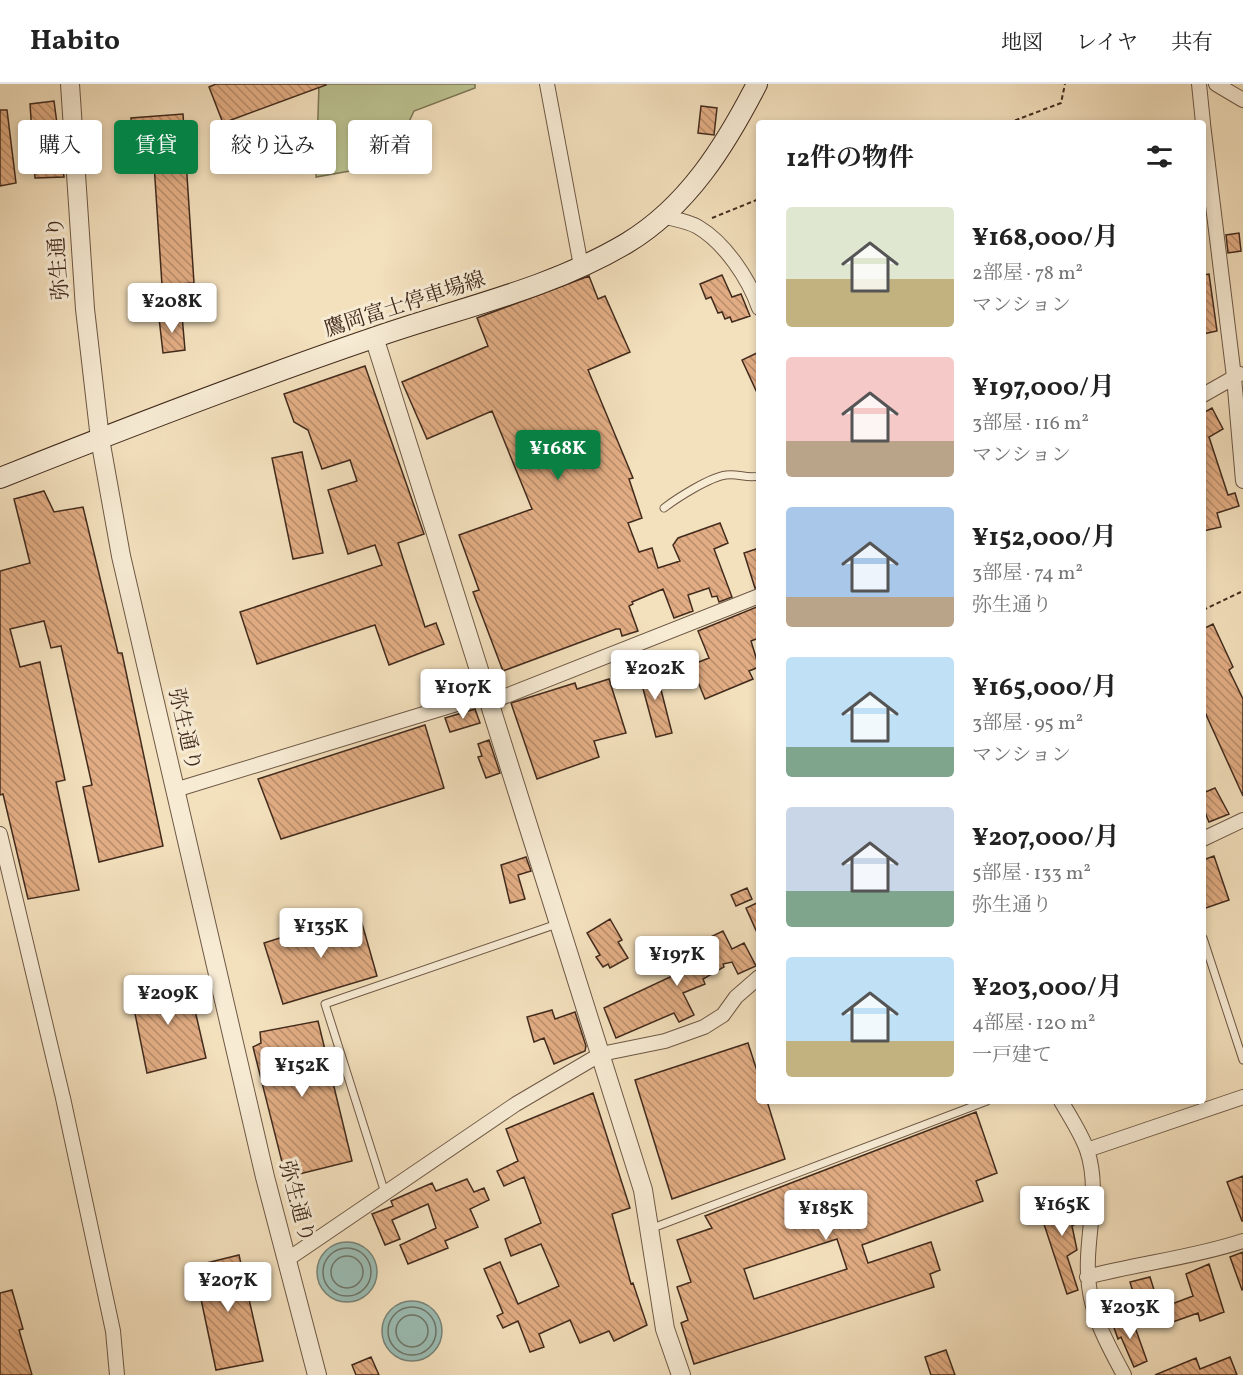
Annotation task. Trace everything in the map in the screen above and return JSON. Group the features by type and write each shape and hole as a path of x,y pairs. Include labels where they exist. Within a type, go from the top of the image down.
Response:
{"main road":[{"name":"鷹岡富士停車場線","path":"0,478 374,338 501,299 581,266 627,242 662,216 695,184 721,149 757,84"}],"street":[{"name":"弥生通り","path":"70,84 85,309 100,439 121,556 265,1176 317,1375"},
{"path":"547,84 581,266"},
{"path":"1199,84 1203,120"},
{"path":"1216,84 1243,100"},
{"path":"1206,145 1239,375 1243,481"},
{"path":"662,216 697,226 731,259 756,300"},
{"path":"374,338 643,1190 665,1329 681,1375"},
{"path":"1206,393 1239,375"},
{"path":"175,790 487,699 756,597"},
{"path":"1206,838 1243,820"},
{"path":"0,834 63,1098 113,1331 117,1375"},
{"path":"288,1259 516,1104 601,1054 665,1041 704,1027 723,1016 743,990 756,979"},
{"path":"1087,1150 1243,1097"},
{"path":"1063,1104 1087,1150 1092,1188 1088,1277 1094,1309 1102,1333 1124,1375"},
{"path":"1088,1277 1113,1270 1170,1261 1243,1241"}],"lane":[{"path":"664,508 683,494 726,475 756,477"},
{"path":"385,1192 325,1004 559,923"},
{"path":"1206,947 1243,1060"},
{"path":"650,1229 979,1104"}],"path":[{"path":"1016,120 1061,103 1065,84"},
{"path":"697,226 756,200"},
{"path":"1206,609 1243,591"}],"green space":[{"path":"319,84 475,84 475,88 414,111 410,120 348,120 348,171 336,173 336,120 318,120"},
{"path":"316,174 333,174 316,177"}],"water":[{"path":"347,1242 368,1251 377,1272 368,1293 347,1302 326,1293 317,1272 326,1251"},
{"path":"412,1301 433,1310 442,1331 433,1352 412,1361 391,1352 382,1331 391,1310"}],"building":[{"path":"216,84 326,85 231,120 222,120 209,87"},
{"path":"54,101 56,120 31,120 30,104"},
{"path":"701,106 717,108 714,135 698,133"},
{"path":"0,110 7,110 16,183 0,186"},
{"path":"183,114 183,120 131,120 131,118"},
{"path":"35,174 64,174 64,177 35,178"},
{"path":"155,174 187,174 194,283 162,285"},
{"path":"1239,233 1241,251 1228,253 1226,235"},
{"path":"1206,274 1209,274 1217,331 1206,333"},
{"path":"722,275 732,297 741,294 750,316 732,322 730,317 725,319 722,312 718,313 711,297 706,299 700,284"},
{"path":"589,276 598,299 605,296 630,352 588,370 633,478 629,479 642,518 628,523 639,552 652,548 658,568 680,561 673,545 678,538 720,523 728,543 714,549 732,597 719,602 717,596 712,597 709,588 688,595 693,611 674,618 663,589 632,602 633,604 629,606 638,631 622,636 620,629 616,629 503,671 473,592 479,590 459,535 532,509 492,411 427,439 402,382 488,346 477,318"},
{"path":"182,315 185,350 163,353 159,318"},
{"path":"756,353 756,390 742,360"},
{"path":"365,366 424,534 398,543 425,627 436,623 444,644 389,665 375,625 257,664 240,612 382,565 375,545 348,554 328,490 357,481 350,460 322,469 308,430 294,422 284,394"},
{"path":"1212,408 1223,429 1209,437 1228,495 1235,493 1239,506 1217,513 1221,527 1206,530 1206,411"},
{"path":"302,452 323,553 293,559 272,458"},
{"path":"44,491 54,512 83,507 118,653 122,653 163,846 99,862 83,787 92,785 61,646 51,648 44,621 10,629 20,667 40,662 65,780 56,782 79,890 28,899 3,794 0,795 0,571 30,563 14,499"},
{"path":"756,549 756,588 755,588 744,553"},
{"path":"756,607 756,639 751,641 756,657 756,668 749,671 753,679 705,699 691,665 709,658 698,631"},
{"path":"1213,624 1233,667 1229,670 1243,699 1243,796 1206,715 1206,628"},
{"path":"655,666 672,733 656,737 638,670"},
{"path":"609,679 626,733 594,741 599,757 537,779 511,703 575,683 577,689"},
{"path":"475,709 480,723 450,732 445,718"},
{"path":"425,725 444,788 281,839 258,779"},
{"path":"489,740 500,773 486,778 478,757 482,756 478,744"},
{"path":"1215,788 1229,814 1209,822 1206,815 1206,792"},
{"path":"1214,856 1229,900 1206,908 1206,859"},
{"path":"526,857 531,871 518,875 525,899 510,903 501,865"},
{"path":"747,888 752,899 736,906 731,895"},
{"path":"756,903 756,930 746,908"},
{"path":"359,913 377,976 283,1004 264,943"},
{"path":"610,919 622,940 618,942 628,958 610,968 608,964 603,967 596,957 600,955 587,933"},
{"path":"723,931 732,949 744,943 756,966 738,974 732,962 723,964 724,967 703,979 705,984 683,993 694,1015 679,1022 674,1013 616,1038 604,1008 683,971 679,962 707,950 702,941"},
{"path":"188,980 206,1058 147,1073 131,994"},
{"path":"552,1010 555,1019 575,1012 586,1046 585,1051 554,1064 544,1038 534,1042 527,1017"},
{"path":"318,1021 352,1161 295,1175 293,1167 284,1170 253,1047 261,1043 260,1032"},
{"path":"748,1043 756,1068 756,1104 768,1104 785,1159 672,1199 635,1080"},
{"path":"593,1093 630,1208 612,1214 631,1284 633,1283 647,1325 614,1341 609,1331 580,1343 570,1320 539,1334 544,1347 530,1352 518,1321 503,1328 497,1316 503,1313 484,1269 500,1262 518,1304 559,1286 541,1244 511,1256 505,1239 541,1223 524,1177 504,1186 497,1171 518,1161 506,1129"},
{"path":"976,1112 997,1173 976,1181 983,1201 862,1245 868,1263 931,1242 940,1270 930,1274 934,1287 694,1364 681,1323 688,1320 677,1287 691,1282 677,1240 712,1228 705,1216","holes":["837,1239 847,1269 754,1299 744,1269"]},
{"path":"1243,1176 1243,1221 1242,1221 1227,1182"},
{"path":"467,1179 474,1192 484,1188 489,1200 470,1209 478,1227 445,1241 448,1248 408,1264 400,1245 436,1228 428,1204 392,1220 400,1239 385,1245 372,1214 393,1206 391,1201 432,1183 436,1191"},
{"path":"1073,1198 1080,1221 1072,1226 1077,1250 1067,1256 1078,1290 1067,1294 1039,1209"},
{"path":"1243,1252 1243,1289 1242,1290 1230,1257"},
{"path":"239,1255 263,1361 216,1370 194,1266"},
{"path":"1209,1264 1224,1312 1200,1321 1198,1313 1170,1323 1169,1319 1160,1322 1156,1310 1193,1296 1186,1274"},
{"path":"1150,1277 1158,1303 1138,1309 1130,1282"},
{"path":"12,1290 23,1329 19,1330 32,1375 0,1375 0,1293"},
{"path":"1131,1316 1147,1361 1134,1367 1121,1337 1118,1339 1112,1322"},
{"path":"946,1350 955,1375 931,1375 925,1357"},
{"path":"371,1357 379,1375 356,1375 352,1365"},
{"path":"1230,1357 1237,1375 1155,1375 1196,1358 1200,1369"}]}
